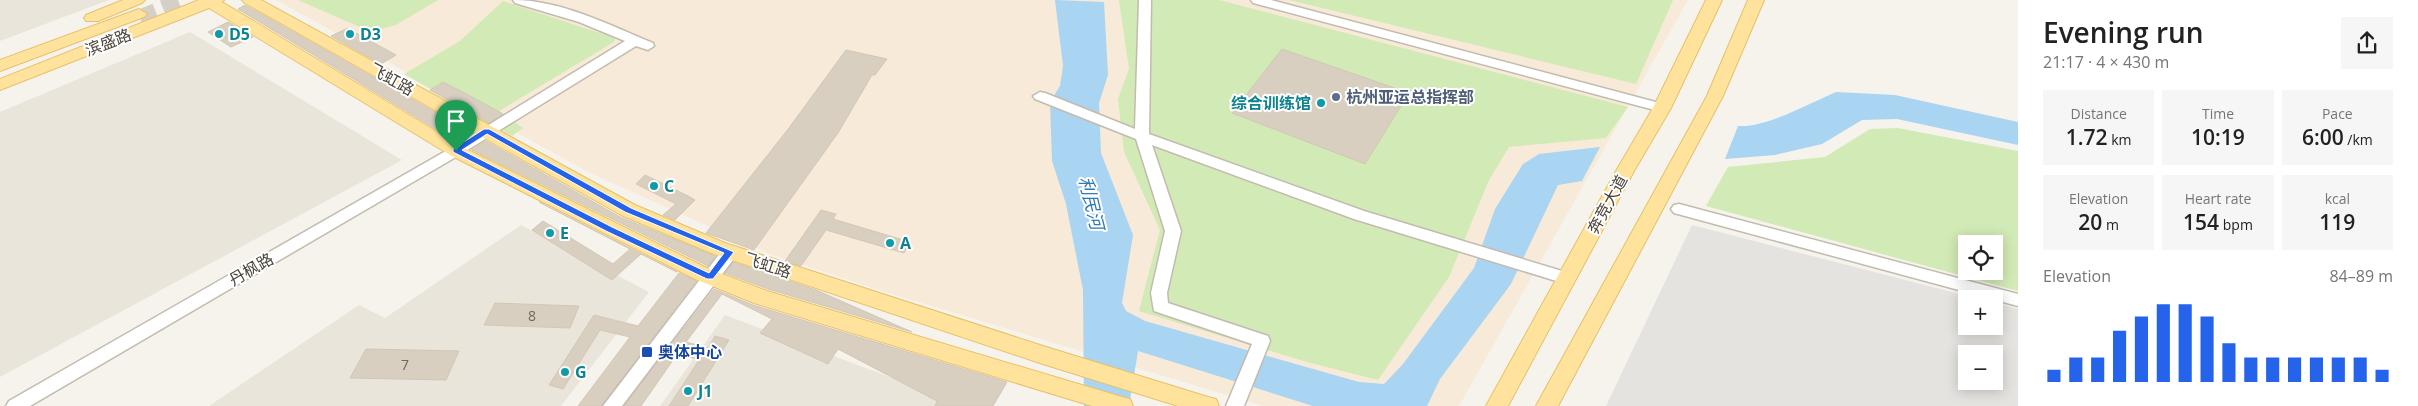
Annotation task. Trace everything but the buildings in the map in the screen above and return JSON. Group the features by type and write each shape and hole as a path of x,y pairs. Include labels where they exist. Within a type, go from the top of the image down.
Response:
{"main road":[{"name":"飞虹路","path":"250,0 628,210 730,252 1043,355 1208,406"},
{"name":"奔竞大道","path":"1497,406 1566,278 1662,108 1714,0"},
{"path":"1547,406 1659,203 1715,96 1756,0"},
{"name":"飞虹路","path":"211,1 456,151 609,229 710,277 761,297 1122,406"},
{"name":"滨盛路","path":"0,84 211,1"},
{"path":"0,66 138,11"},
{"path":"0,73 138,11"},
{"name":"滨盛路","path":"0,53 138,11"}],"street":[{"path":"519,0 584,19 648,46"},
{"path":"1145,0 1142,137 1174,230 1159,292 1160,307 1262,342 1238,400"},
{"path":"1257,0 1662,108"},
{"name":"丹枫路","path":"16,406 456,151 634,41"},
{"path":"1040,96 1142,137 1359,215 1566,278"},
{"path":"1679,209 2018,300"},
{"path":"612,406 730,252"}],"shaded area":[{"path":"0,0 109,0 0,41"},
{"path":"276,0 1688,0 1459,406 1263,406 885,292 770,254 590,173"},
{"path":"190,32 402,160 0,377 0,112"},
{"path":"521,225 649,292 561,406 209,406 359,305 385,318"},
{"path":"1692,225 1958,294 1958,335 2003,335 2003,305 2018,309 2018,406 1606,406"},
{"path":"725,315 967,406 660,406"}],"green space":[{"path":"298,0 438,0 396,25 371,32"},
{"name":"综合训练馆","path":"1119,0 1219,0 1628,107 1606,138 1509,147 1489,180 1449,277 1378,380 1307,362 1139,311 1160,230 1124,152 1118,99 1129,69"},
{"path":"1289,0 1673,0 1636,84"},
{"path":"503,1 615,38 614,42 499,111 523,128 512,136 404,74 460,41"},
{"path":"1898,128 2018,151 2018,291 1978,280 2003,280 2003,235 1958,235 1958,275 1706,206 1728,167 1825,157 1870,129"}],"water":[{"name":"利民河","path":"1055,0 1104,2 1108,75 1099,103 1101,153 1133,235 1122,303 1126,311 1145,321 1359,382 1384,384 1403,364 1474,268 1495,209 1523,164 1539,154 1600,147 1582,181 1558,185 1511,284 1440,379 1427,406 1313,406 1138,351 1129,406 1084,406 1083,290 1066,204 1052,161 1050,102 1060,86 1063,66"},
{"path":"1836,92 1895,95 2018,122 2018,145 1897,119 1862,120 1822,144 1775,155 1725,159 1738,126 1749,126 1774,119"}],"tunnel":[{"path":"140,18 184,0"}],"place":[{"name":"D5","path":"219,34"},
{"name":"D3","path":"350,34"},
{"name":"杭州亚运总指挥部","path":"1336,97"},
{"name":"综合训练馆","path":"1321,103"},
{"name":"C","path":"654,186"},
{"name":"E","path":"550,233"},
{"name":"A","path":"890,243"},
{"name":"奥体中心","path":"647,352"},
{"name":"G","path":"565,372"},
{"name":"J1","path":"688,391"}],"route":[{"path":"487,131 607,196 628,210 730,252 710,277 609,229 456,151 487,131"}]}
